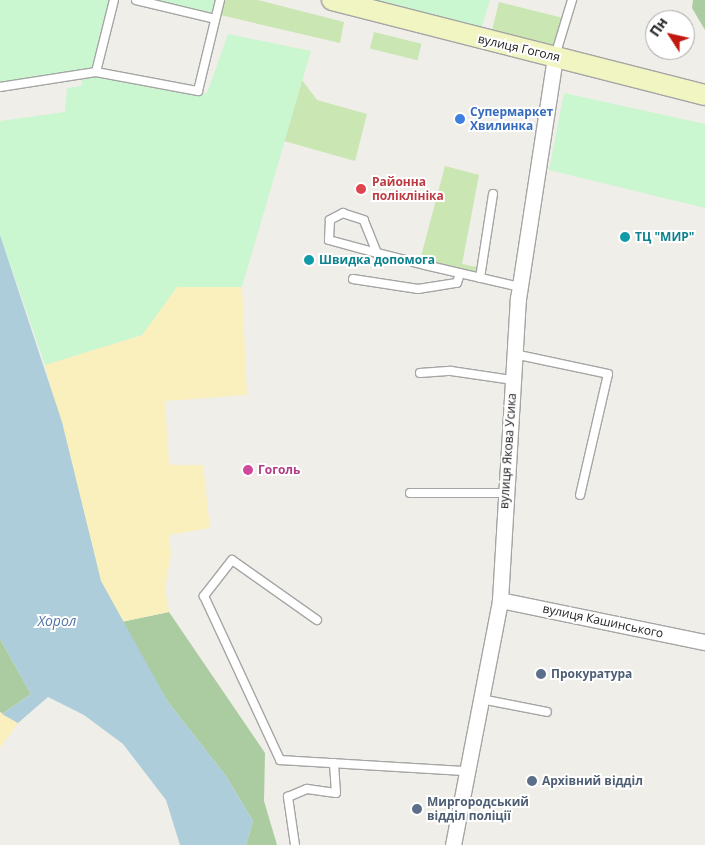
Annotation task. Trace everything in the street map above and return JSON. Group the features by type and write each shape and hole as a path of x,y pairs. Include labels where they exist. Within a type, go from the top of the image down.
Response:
{"street":[{"name":"вулиця Гоголя","path":"332,0 356,3 705,95"},
{"name":"вулиця Якова Усика","path":"453,845 464,771 478,698 500,600 505,493 520,287 555,56"},
{"name":"вулиця Кашинського","path":"500,600 705,642"}],"lane":[{"path":"96,72 114,0"},
{"path":"136,0 215,19"},
{"path":"0,87 96,72 198,90 220,0"},
{"path":"555,56 572,0"},
{"path":"480,278 493,194"},
{"path":"376,253 364,220 344,213 330,220 329,240 376,253 520,287"},
{"path":"354,279 418,289 457,283 460,273"},
{"path":"514,354 608,374 580,495"},
{"path":"420,373 451,371 513,380"},
{"path":"410,493 505,493"},
{"path":"317,620 232,560 204,596 280,760 464,771"},
{"path":"478,698 547,712"},
{"path":"295,845 288,797 307,789 336,793 334,763"}],"green space":[{"path":"0,0 114,0 96,72 207,93 228,34 311,51 242,287 177,287 142,335 45,365 0,235 0,121 65,112 67,88 82,86 81,75 0,87"},
{"path":"136,0 220,0 215,19"},
{"path":"220,0 258,0 344,22 340,43 216,14"},
{"path":"367,0 490,0 481,29"},
{"path":"693,0 705,0 705,30 695,10 692,8"},
{"path":"499,2 565,18 558,48 492,31"},
{"path":"374,32 422,44 417,60 370,48"},
{"path":"302,80 317,100 367,114 355,161 284,141"},
{"path":"564,93 705,124 705,208 549,170"},
{"path":"445,166 479,175 462,264 482,268 480,278 419,264"},
{"path":"169,612 265,753 264,801 277,845 246,845 253,821 226,776 168,702 121,622"},
{"path":"0,639 31,694 2,714 0,712"}],"sand":[{"path":"177,287 242,287 247,395 165,401 169,465 203,465 210,528 169,535 171,555 165,588 169,612 121,622 101,581 45,365 142,335"},
{"path":"0,712 18,723 0,748"}],"water":[{"name":"Хорол","path":"0,235 62,422 101,581 168,702 226,776 253,821 246,845 180,845 166,800 123,744 84,715 48,697 18,723 2,714 31,694 0,639"}],"place":[{"name":"Супермаркет Хвилинка","path":"460,119"},
{"name":"Районна поліклініка","path":"361,189"},
{"name":"ТЦ \"МИР\"","path":"625,237"},
{"name":"Швидка допомога","path":"309,260"},
{"name":"Гоголь","path":"248,470"},
{"name":"Прокуратура","path":"541,674"},
{"name":"Архівний відділ","path":"532,781"},
{"name":"Миргородський відділ поліції","path":"417,809"}]}
